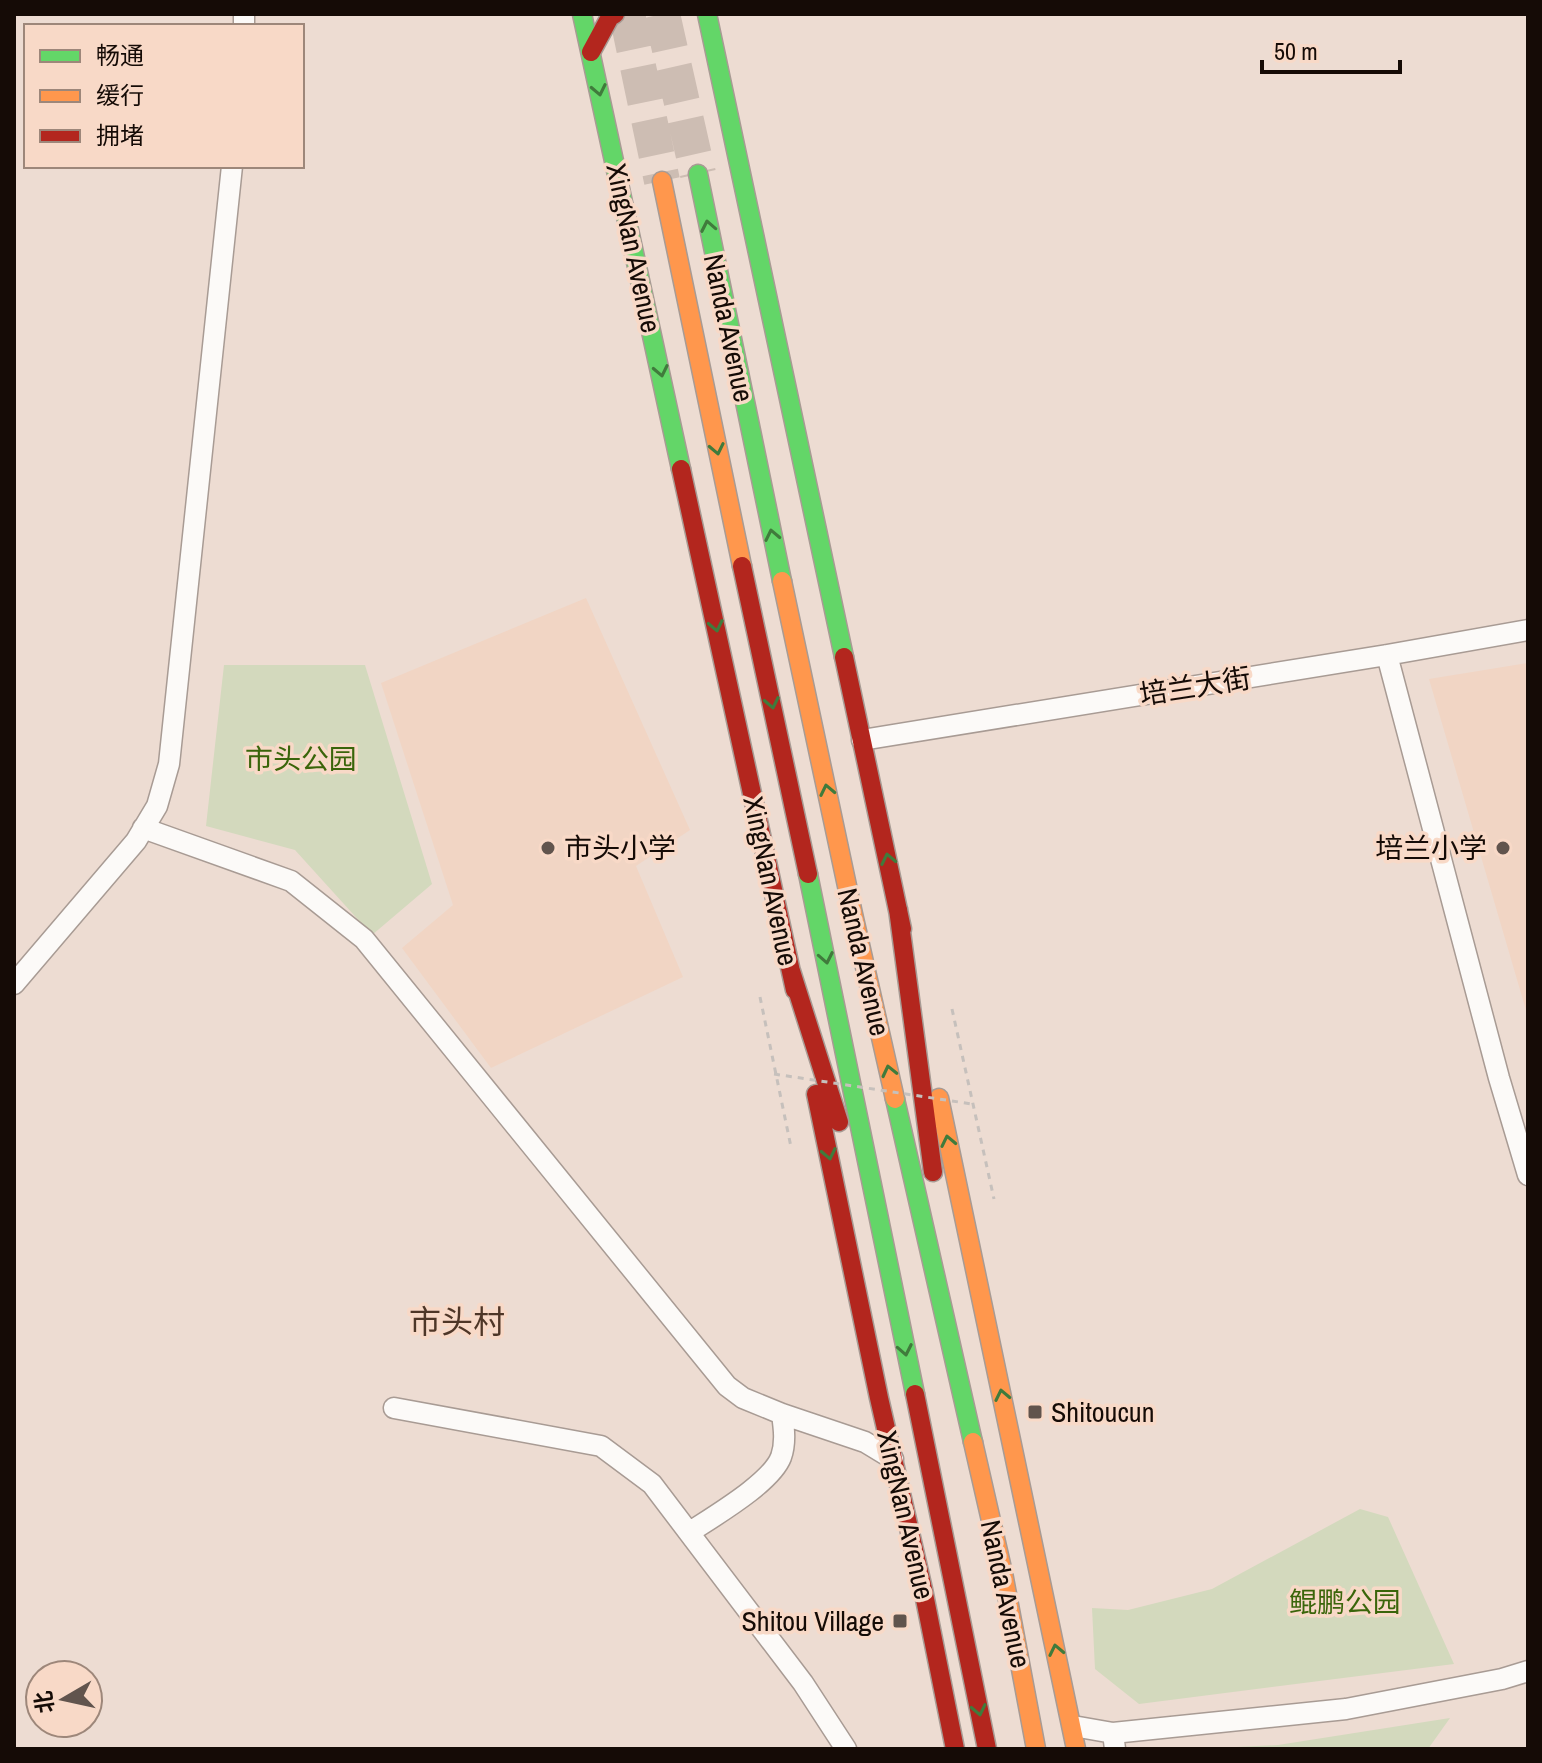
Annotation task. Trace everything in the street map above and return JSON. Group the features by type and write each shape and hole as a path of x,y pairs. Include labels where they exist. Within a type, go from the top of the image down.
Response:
{"main road":[{"name":"XingNan Avenue","path":"582,14 791,971 955,1749"},
{"path":"591,52 610,17 615,14"},
{"path":"691,14 709,22 1076,1749"},
{"name":"Nanda Avenue","path":"698,174 853,914 1003,1573 1036,1749"},
{"name":"Nanda Avenue","path":"662,181 819,924 987,1749"},
{"path":"898,909 962,1392"},
{"path":"791,971 895,1301"}],"street":[{"path":"14,984 136,841 157,806 169,764 232,168"},
{"name":"培兰大街","path":"862,740 1528,630"},
{"path":"1387,655 1499,1078 1528,1175"},
{"path":"143,828 291,881 364,939 727,1386 743,1398 865,1442 893,1459"},
{"path":"394,1408 601,1446 652,1484 803,1683 846,1749"},
{"path":"690,1532 758,1485 780,1459 785,1432 782,1414"},
{"path":"1073,1726 1114,1741 1346,1709 1478,1684 1528,1671"}],"path":[{"path":"760,997 791,1147"},
{"path":"952,1009 994,1199"},
{"path":"774,1074 972,1104"}],"shaded area":[{"name":"市头小学","path":"586,598 690,830 636,866 683,977 491,1068 402,948 453,905 381,683"},
{"name":"培兰小学","path":"1528,663 1528,1017 1429,679"}],"green space":[{"name":"市头公园","path":"224,665 365,665 432,884 372,935 295,850 206,826"},
{"name":"鲲鹏公园","path":"1360,1509 1388,1517 1454,1664 1139,1704 1095,1669 1092,1608 1128,1610 1212,1589"},
{"path":"1450,1718 1428,1749 1195,1749 1278,1745"}],"tunnel":[{"path":"627,14 662,181"},
{"path":"662,14 698,174"}],"traffic: fast":[{"path":"582,14 681,469"},
{"path":"707,14 844,657"},
{"path":"698,174 782,581"},
{"path":"808,874 915,1394"},
{"path":"895,1099 973,1442"}],"traffic: slow":[{"path":"662,181 742,566"},
{"path":"782,581 895,1099"},
{"path":"939,1098 1076,1749"},
{"path":"973,1442 1003,1573 1036,1749"}],"traffic: jam":[{"path":"591,52 610,17 615,14"},
{"path":"681,469 795,990"},
{"path":"742,566 808,874"},
{"path":"844,657 902,929"},
{"path":"898,909 933,1172"},
{"path":"791,971 839,1122"},
{"path":"816,1094 955,1749"},
{"path":"915,1394 987,1749"}],"place":[{"name":"市头小学","path":"548,848"},
{"name":"培兰小学","path":"1503,848"},
{"name":"Shitoucun","path":"1035,1412"},
{"name":"Shitou Village","path":"900,1621"}],"district":[{"name":"市头村","path":"457,1322"}]}
